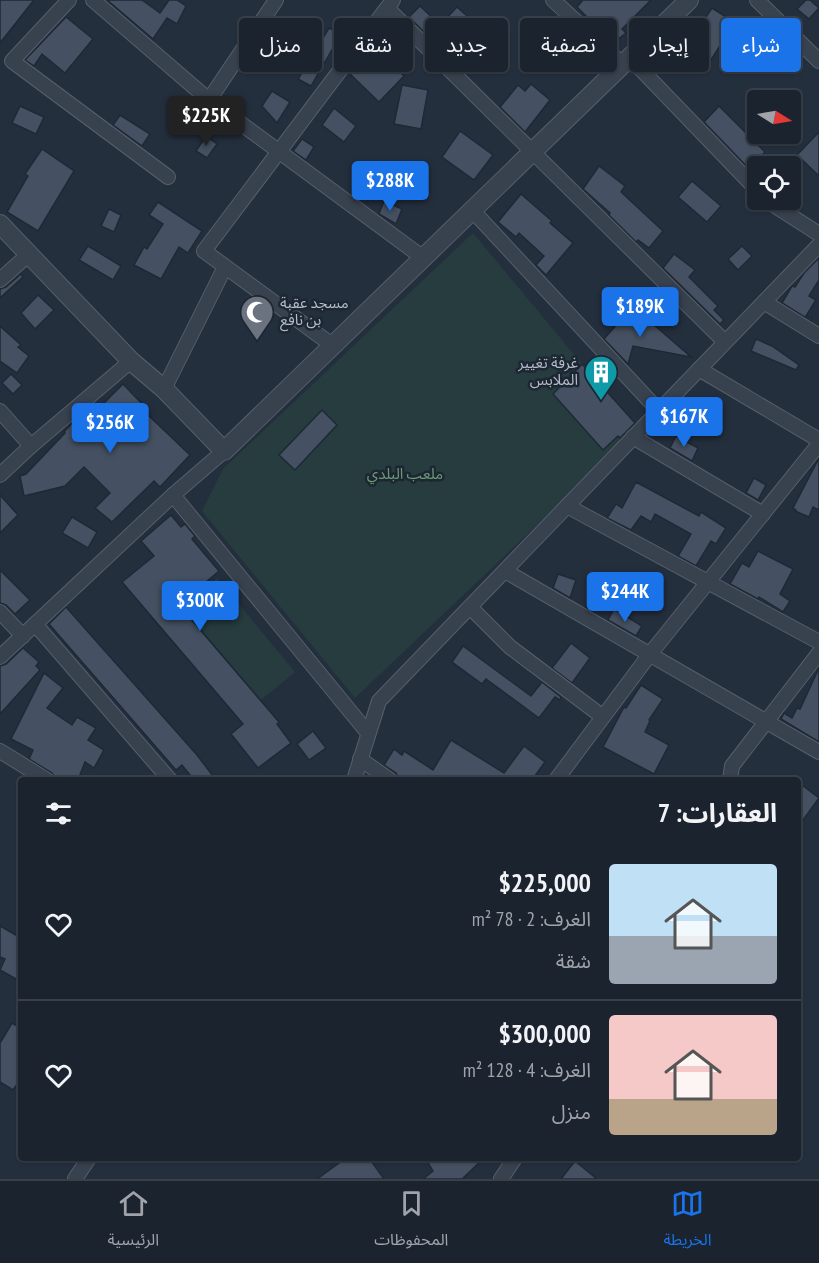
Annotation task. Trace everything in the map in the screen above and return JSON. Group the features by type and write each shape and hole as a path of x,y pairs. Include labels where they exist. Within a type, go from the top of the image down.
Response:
{"street":[{"path":"69,0 12,61 168,177"},
{"path":"93,0 209,100 422,258"},
{"path":"209,100 276,0"},
{"path":"553,0 626,61 747,180"},
{"path":"0,657 173,495 224,451 689,0"},
{"path":"757,0 819,61"},
{"path":"332,345 204,251 390,4 533,151 725,342"},
{"path":"472,210 659,411"},
{"path":"782,210 819,234"},
{"path":"0,224 130,362 164,389 224,451"},
{"path":"355,777 379,701 819,245"},
{"path":"0,280 29,254"},
{"path":"164,389 225,267"},
{"path":"764,302 819,336"},
{"path":"0,475 130,362"},
{"path":"558,777 650,654 819,442 699,369"},
{"path":"0,411 31,446"},
{"path":"633,437 763,514"},
{"path":"173,495 368,733"},
{"path":"567,506 819,642"},
{"path":"505,571 819,752"},
{"path":"470,607 510,646 603,717"},
{"path":"0,612 23,636"},
{"path":"35,624 167,777"},
{"path":"730,777 732,766 819,653"},
{"path":"0,752 42,777"},
{"path":"360,759 386,777"},
{"path":"75,1179 87,1161"},
{"path":"501,1179 513,1161"}],"green space":[{"name":"ملعب البلدي","path":"473,233 582,364 639,428 355,698 202,511 223,469"},
{"path":"217,578 295,672 261,700 182,607"}],"building":[{"path":"0,0 34,0 0,43"},
{"path":"107,0 142,0 160,13 169,0 177,0 186,6 177,24 167,18 153,39"},
{"path":"583,0 651,0 633,18 629,18 629,22 622,29 626,33 617,40 617,18 588,18 577,7"},
{"path":"806,0 810,0 819,8 809,19 797,9"},
{"path":"420,6 433,18 425,18 425,33 413,21 413,18 409,17"},
{"path":"457,7 467,16 465,18 447,18"},
{"path":"712,8 728,18 721,18 721,44 709,63 709,18 705,18"},
{"path":"66,17 93,39 65,73 42,54 34,66 25,60"},
{"path":"329,28 334,30 334,46 322,67 322,40"},
{"path":"302,72 319,72 311,86 298,79"},
{"path":"400,72 404,76 379,102 349,73"},
{"path":"531,84 550,100 525,132 500,107 518,85 525,91"},
{"path":"402,85 428,90 421,129 394,124"},
{"path":"272,91 290,102 277,123 262,106"},
{"path":"20,106 44,117 36,134 12,123"},
{"path":"719,106 747,134 747,144 757,144 765,152 761,156 747,156 747,167 704,122"},
{"path":"334,108 356,126 344,142 322,125"},
{"path":"120,115 150,134 142,146 113,125"},
{"path":"460,131 493,155 474,180 442,157"},
{"path":"819,132 819,176 801,159 801,156 797,155"},
{"path":"206,136 217,144 207,158 196,151"},
{"path":"302,139 314,147 306,160 293,151"},
{"path":"42,149 74,171 38,231 7,212 28,176 25,174"},
{"path":"599,166 625,186 621,192 663,231 649,248 638,240 636,242 609,215 610,213 583,189"},
{"path":"692,181 721,206 707,222 678,197"},
{"path":"521,194 573,243 546,275 536,265 544,256 519,233 516,237 498,222"},
{"path":"384,201 402,209 396,224 379,214"},
{"path":"158,202 202,231 188,253 179,247 161,279 134,265 144,247 147,249 163,224 149,215"},
{"path":"109,209 121,215 114,232 101,226"},
{"path":"88,246 121,266 113,280 79,260"},
{"path":"742,246 752,256 738,270 728,259"},
{"path":"674,254 695,270 689,277 718,306 714,310 724,320 720,324 663,268"},
{"path":"819,258 819,280 809,296 816,300 806,316 812,319 811,321 782,303 792,286 795,287 804,273"},
{"path":"21,274 23,277 0,298 0,289 6,287"},
{"path":"38,295 54,310 35,329 21,313"},
{"path":"638,311 691,357 633,346 628,364 604,339 625,315 630,319"},
{"path":"0,326 21,345 18,347 29,356 17,373 0,361"},
{"path":"756,339 772,346 799,365 796,370 751,351"},
{"path":"582,364 635,423 603,450 553,394"},
{"path":"11,374 22,385 13,394 2,383"},
{"path":"123,384 147,409 144,411 190,455 160,487 154,481 112,522 95,508 110,493 84,467 65,486 24,496 20,476 26,474 73,422 80,417 85,422"},
{"path":"322,410 337,425 295,470 279,455"},
{"path":"676,436 698,448 692,461 670,448"},
{"path":"819,458 819,510 813,507 809,517 793,508"},
{"path":"754,478 766,485 758,500 746,493"},
{"path":"636,482 699,516 701,512 726,528 716,544 711,541 696,566 678,556 691,534 655,514 651,522 641,516 631,530 607,518 616,504 622,508"},
{"path":"0,495 18,515 0,533"},
{"path":"171,515 181,527 185,524 195,536 192,539 219,571 179,605 279,722 277,724 291,743 258,768 231,734 243,724 122,582 154,556 141,541"},
{"path":"72,517 97,532 88,548 62,533"},
{"path":"758,551 793,569 780,594 790,601 783,612 759,597 758,599 730,584 742,563 749,567"},
{"path":"0,570 30,600 15,614 6,605 0,603"},
{"path":"558,574 576,580 570,598 553,588"},
{"path":"66,607 197,755 214,777 192,777 182,765 176,770 49,624"},
{"path":"614,609 642,626 636,636 608,620"},
{"path":"571,643 590,658 572,683 552,668"},
{"path":"463,646 531,696 542,682 561,697 560,700 555,697 539,718 486,679 482,684 452,662"},
{"path":"23,648 39,662 36,666 40,670 0,714 0,666 6,664"},
{"path":"819,668 819,742 781,719 784,713 792,718 797,708 800,709"},
{"path":"44,673 63,688 47,708 72,725 77,717 96,728 88,740 104,750 94,768 85,762 79,777 54,777 52,773 29,759 33,750 11,739"},
{"path":"641,685 663,699 649,720 645,732 669,745 654,774 603,747 624,707 626,708"},
{"path":"313,731 326,748 309,760 297,744"},
{"path":"451,740 504,773 524,746 545,762 534,777 398,777 396,773 384,765 394,749 402,755 404,751 433,770"},
{"path":"801,784 819,798 801,823"},
{"path":"0,926 18,936 18,975 16,979 0,970 5,959 0,957"},
{"path":"12,1023 18,1026 18,1083 13,1090 0,1082 0,1043"},
{"path":"342,1161 371,1161 384,1179 317,1179"},
{"path":"427,1161 481,1161 462,1179 423,1179 433,1171"},
{"path":"575,1161 597,1179 561,1179"}],"place":[{"name":"مسجد عقبة بن نافع","path":"257,341"},
{"name":"غرفة تغيير الملابس","path":"601,401"}]}
